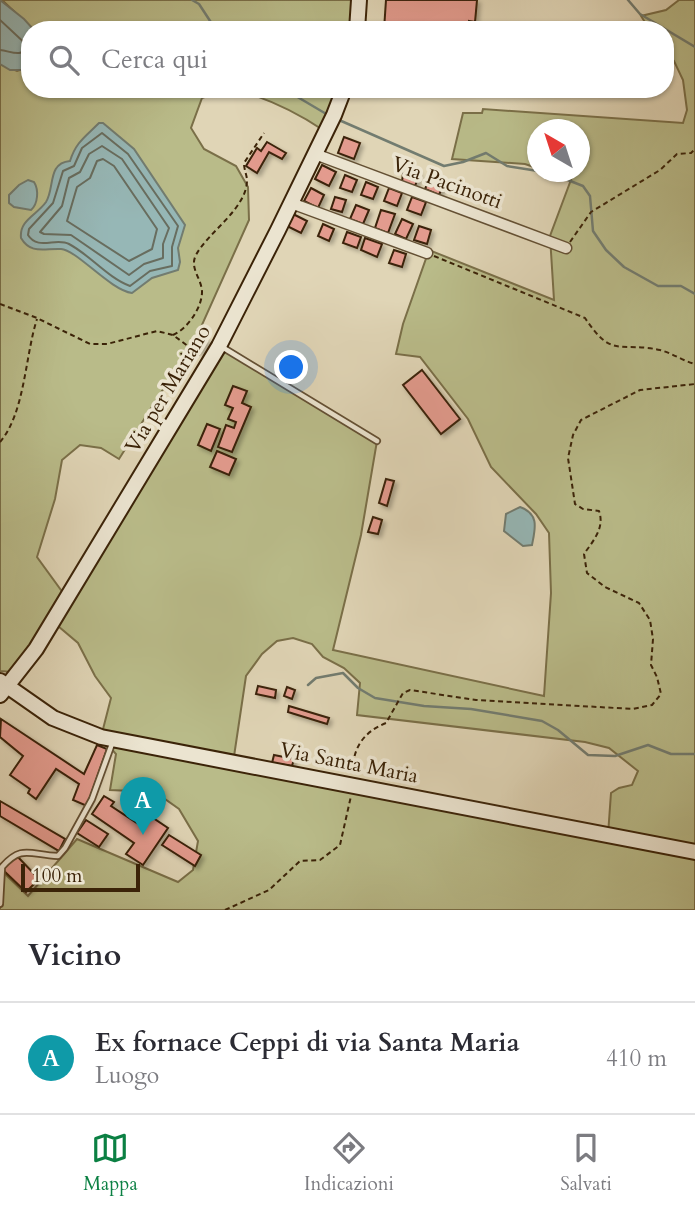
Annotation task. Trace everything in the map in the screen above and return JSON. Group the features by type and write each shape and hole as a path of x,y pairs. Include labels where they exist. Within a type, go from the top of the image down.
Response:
{"street":[{"path":"358,21 359,0"},
{"name":"Via per Mariano","path":"2,687 36,649 210,362 291,203 340,98"},
{"name":"Via Pacinotti","path":"315,154 566,248"},
{"path":"291,203 427,253"},
{"name":"Via Santa Maria","path":"2,687 53,718 113,740 354,784 695,852"}],"lane":[{"path":"219,346 377,441"},
{"path":"0,904 2,867 14,854 22,852 58,856 65,848 92,799 113,740"}],"path":[{"path":"173,335 182,332 200,302 202,291 194,267 195,256 234,210 243,194 247,180 244,163 264,133"},
{"path":"566,248 591,212 660,170 677,154 691,153 695,149"},
{"path":"427,253 584,318 599,339 612,345 648,347 673,353 695,364"},
{"path":"0,304 37,318 90,344 107,344 157,331 173,335 210,362"},
{"path":"0,442 6,435 19,399 37,318"},
{"path":"225,910 269,890 300,861 320,860 340,845 354,784 352,759 362,738 374,728 386,723 403,693 410,690 476,701 539,705 633,709 652,705 661,694 651,665 653,639 650,620 639,603 606,587 587,573 584,554 597,537 602,521 599,512 583,509 575,504 568,458 573,435 581,420 640,390 695,384"}],"green space":[{"path":"2,0 355,0 353,21 24,21"},
{"path":"679,0 695,0 695,910 0,910 0,869 28,896 77,839 178,882 193,870 198,841 179,809 155,792 110,790 116,754 101,737 111,698 95,676 78,643 58,626 222,347 377,441 361,535 333,650 544,696 551,593 549,533 536,514 491,467 468,419 420,357 396,354 403,324 429,250 554,300 550,236 570,182 590,182 590,119 527,119 527,165 452,159 463,113 482,113 483,109 683,123 687,110 683,80 674,61 674,21 644,21 641,16 666,10","holes":["293,638 312,644 323,657 344,668 360,683 357,715 585,742 609,748 638,771 632,785 611,793 608,835 233,763 246,676 262,654 277,641"]},
{"path":"0,64 17,71 21,70 21,98 202,98 191,128 204,149 236,166 248,187 249,220 184,365 169,380 119,459 101,448 80,445 62,460 55,499 37,557 66,597 12,672 0,671"},
{"path":"260,98 337,98 323,130"}],"water":[{"path":"0,0 26,21 21,21 21,70 10,70 0,64"},
{"path":"99,123 103,123 134,149 185,225 178,248 178,270 152,278 132,293 114,285 68,251 34,249 21,238 26,222 46,202 58,166 70,161 78,144"},
{"path":"28,180 36,185 35,204 31,210 14,207 9,203 9,195"},
{"path":"520,507 531,514 535,523 532,545 523,546 504,531 506,514"}],"building":[{"path":"386,0 477,0 475,21 385,21"},
{"path":"344,137 360,143 354,159 338,153"},
{"path":"267,142 286,153 282,159 269,152 257,173 246,166 257,148 261,151"},
{"path":"322,165 336,172 329,186 315,179"},
{"path":"408,169 418,171 415,186 402,182 403,173"},
{"path":"345,175 357,180 352,192 340,188"},
{"path":"431,175 445,181 439,195 425,189"},
{"path":"366,182 378,187 373,199 361,195"},
{"path":"311,188 324,195 318,208 304,201"},
{"path":"389,188 402,193 397,206 384,201"},
{"path":"335,197 346,200 342,212 331,209"},
{"path":"412,197 426,202 421,215 407,210"},
{"path":"356,205 369,210 363,224 350,219"},
{"path":"381,210 395,214 388,233 375,228"},
{"path":"293,214 307,221 301,233 287,226"},
{"path":"402,219 413,224 406,239 395,234"},
{"path":"323,224 334,229 329,241 318,236"},
{"path":"419,226 431,230 427,244 414,240"},
{"path":"347,232 361,237 357,248 343,243"},
{"path":"365,238 382,244 377,257 361,250"},
{"path":"394,250 406,254 402,267 389,263"},
{"path":"200,336 207,340 200,352 193,348"},
{"path":"422,370 460,419 441,434 403,385"},
{"path":"233,386 247,391 242,403 251,407 232,452 218,447 226,425 234,428 236,422 228,419 233,408 225,405"},
{"path":"207,424 220,429 211,451 198,445"},
{"path":"217,451 236,459 229,475 210,467"},
{"path":"386,479 394,481 387,506 379,503"},
{"path":"373,517 382,520 378,534 368,532"},
{"path":"258,686 276,690 275,698 256,694"},
{"path":"287,687 295,690 292,699 284,696"},
{"path":"289,706 329,718 327,724 288,712"},
{"path":"1,719 84,774 97,745 107,749 87,806 73,800 79,784 56,769 36,799 28,793 30,789 10,775 23,756 0,737"},
{"path":"274,755 294,759 292,766 272,763"},
{"path":"104,796 114,802 111,806 143,827 150,816 168,828 143,865 126,854 134,843 92,814"},
{"path":"0,801 65,839 59,851 0,816"},
{"path":"86,820 108,834 99,847 77,833"},
{"path":"169,835 201,855 195,866 162,845"},
{"path":"16,855 39,879 26,892 2,869"}],"waterway":[{"path":"192,0 199,4 210,21"},
{"path":"628,0 640,14 652,21"},
{"path":"674,34 695,47"},
{"path":"299,98 328,115"},
{"path":"339,120 444,166 486,153 507,166 527,169"},
{"path":"573,182 583,186 590,196 593,231 606,250 624,267 658,286 681,286 695,294"},
{"path":"308,685 316,678 343,673 358,688 375,698 424,706 471,709 542,721 558,730 588,755 615,756 648,745 671,754 695,754"}],"place":[{"name":"Ex fornace Ceppi di via Santa Maria","path":"143,835"}]}
